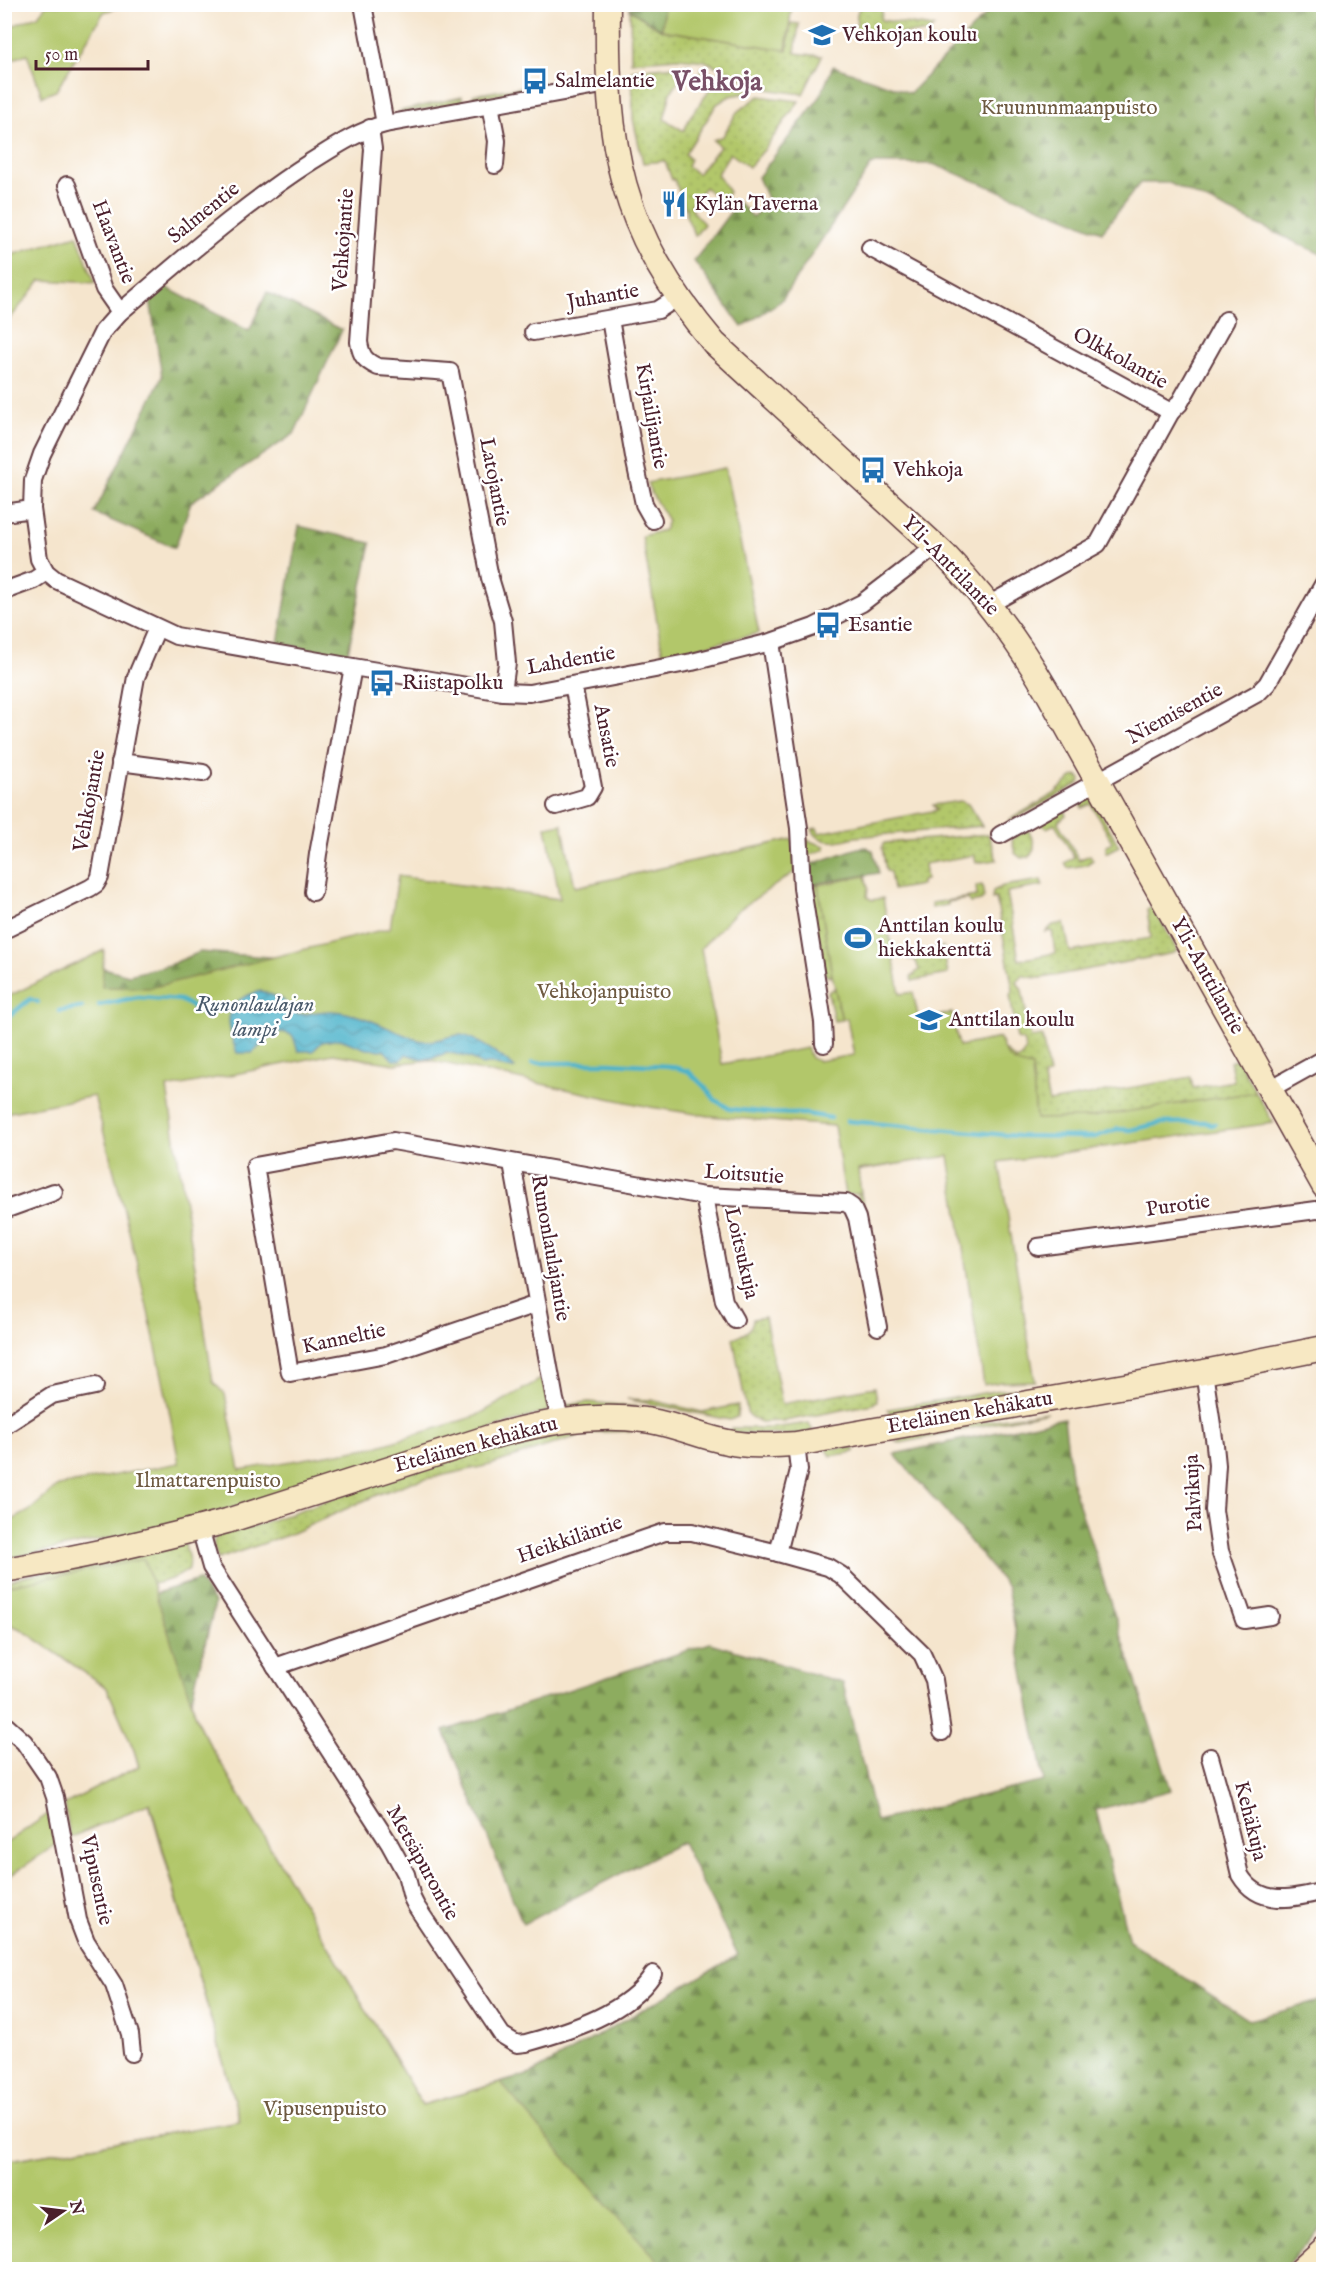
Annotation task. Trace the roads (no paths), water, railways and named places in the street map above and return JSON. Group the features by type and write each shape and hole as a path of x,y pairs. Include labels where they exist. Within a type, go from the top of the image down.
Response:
{"street":[{"name":"Vehkojantie","path":"361,355 358,342 373,149 377,126 363,4"},
{"name":"Yli-Anttilantie","path":"608,4 608,84 615,148 627,198 650,252 678,297 733,363 934,544 990,604 1025,653 1323,1186"},
{"name":"Salmentie","path":"51,576 39,559 32,509 33,480 42,454 103,331 120,312 239,212 291,174 356,133 377,126 608,84"},
{"path":"490,105 497,141 495,165"},
{"name":"Haavantie","path":"67,185 104,289 120,312"},
{"name":"Olkkolantie","path":"870,248 1171,412 1098,544 990,604"},
{"name":"Juhantie","path":"533,332 658,310 678,297"},
{"name":"Kirjailijantie","path":"610,319 644,504 653,520"},
{"path":"1171,412 1179,404 1226,320"},
{"name":"Latojantie","path":"361,355 367,362 378,367 450,372 490,578 503,621 507,663 503,692"},
{"path":"4,513 32,509"},
{"name":"Lahdentie","path":"51,576 176,636 503,692 529,693 703,659 771,642 814,627 862,603 927,553 934,544"},
{"path":"4,591 51,576"},
{"name":"Niemisentie","path":"1000,835 1258,693 1268,684 1323,583"},
{"name":"Vehkojantie","path":"4,930 96,884 100,877 136,677 158,628"},
{"path":"771,642 798,828 802,888 823,1022 824,1044"},
{"path":"313,892 353,667"},
{"name":"Ansatie","path":"556,806 587,797 593,787 573,685"},
{"path":"120,762 202,773"},
{"path":"1270,1089 1323,1059"},
{"name":"Runonlaulajantie","path":"255,1166 393,1142 512,1163 537,1304 561,1420"},
{"name":"Loitsutie","path":"512,1163 705,1196 846,1203 852,1208 857,1218 878,1327"},
{"name":"Kanneltie","path":"255,1166 290,1373 386,1354 537,1304"},
{"path":"4,1210 54,1192"},
{"name":"Loitsukuja","path":"705,1196 724,1302 735,1320"},
{"name":"Purotie","path":"1038,1247 1323,1209"},
{"name":"Eteläinen kehäkatu","path":"4,1570 74,1559 200,1528 490,1437 561,1420 606,1418 646,1420 729,1443 796,1444 1319,1352"},
{"name":"Palvikuja","path":"1204,1372 1215,1445 1214,1510 1220,1551 1244,1620 1270,1616"},
{"path":"4,1426 52,1395 95,1386"},
{"path":"778,1553 799,1470 796,1444"},
{"name":"Metsäpurontie","path":"200,1528 211,1567 389,1843 406,1874 416,1906 502,2035 517,2044 526,2043 612,2012 645,1987 653,1974"},
{"name":"Heikkiläntie","path":"275,1667 491,1590 665,1532 692,1532 828,1567 841,1575 922,1654 934,1680 942,1732"},
{"name":"Vipusentie","path":"4,1724 24,1742 48,1776 56,1797 78,1920 86,1941 114,1985 130,2034 132,2053"},
{"name":"Kehäkuja","path":"1210,1757 1240,1875 1245,1883 1262,1896 1274,1899 1294,1898 1323,1892"},
{"path":"1301,2270 1323,2249"}],"water":[{"name":"Runonlaulajan lampi","path":"261,991 282,999 296,1014 344,1012 424,1041 465,1036 489,1048 515,1068 493,1064 482,1065 471,1058 447,1052 426,1059 406,1054 401,1060 393,1060 384,1050 366,1049 340,1039 322,1042 313,1051 298,1051 293,1036 281,1032 271,1037 252,1053 237,1053 229,1022 233,1006 248,995"}],"waterway":[{"path":"99,1005 138,997 180,1000 202,1012"},
{"path":"4,1018 30,999 38,1002"},
{"path":"59,1011 82,1007"},
{"path":"532,1063 669,1066 688,1071 715,1100 730,1109 807,1114 831,1118"},
{"path":"847,1121 1017,1136 1086,1137 1095,1137 1117,1129 1130,1130 1161,1123 1206,1122 1211,1125 1215,1124"}],"place":[{"name":"Vehkojan koulu","path":"822,35"},
{"name":"Salmelantie","path":"535,81"},
{"name":"Kylän Taverna","path":"674,204"},
{"name":"Vehkoja","path":"873,470"},
{"name":"Esantie","path":"828,625"},
{"name":"Riistapolku","path":"382,683"},
{"name":"Anttilan koulu hiekkakenttä","path":"858,938"},
{"name":"Anttilan koulu","path":"929,1020"}],"district":[{"name":"Vehkoja","path":"717,83"}],"park label":[{"name":"Kruununmaanpuisto","path":"1069,108"},
{"name":"Vehkojanpuisto","path":"604,992"},
{"name":"Ilmattarenpuisto","path":"208,1481"},
{"name":"Vipusenpuisto","path":"325,2109"}]}
